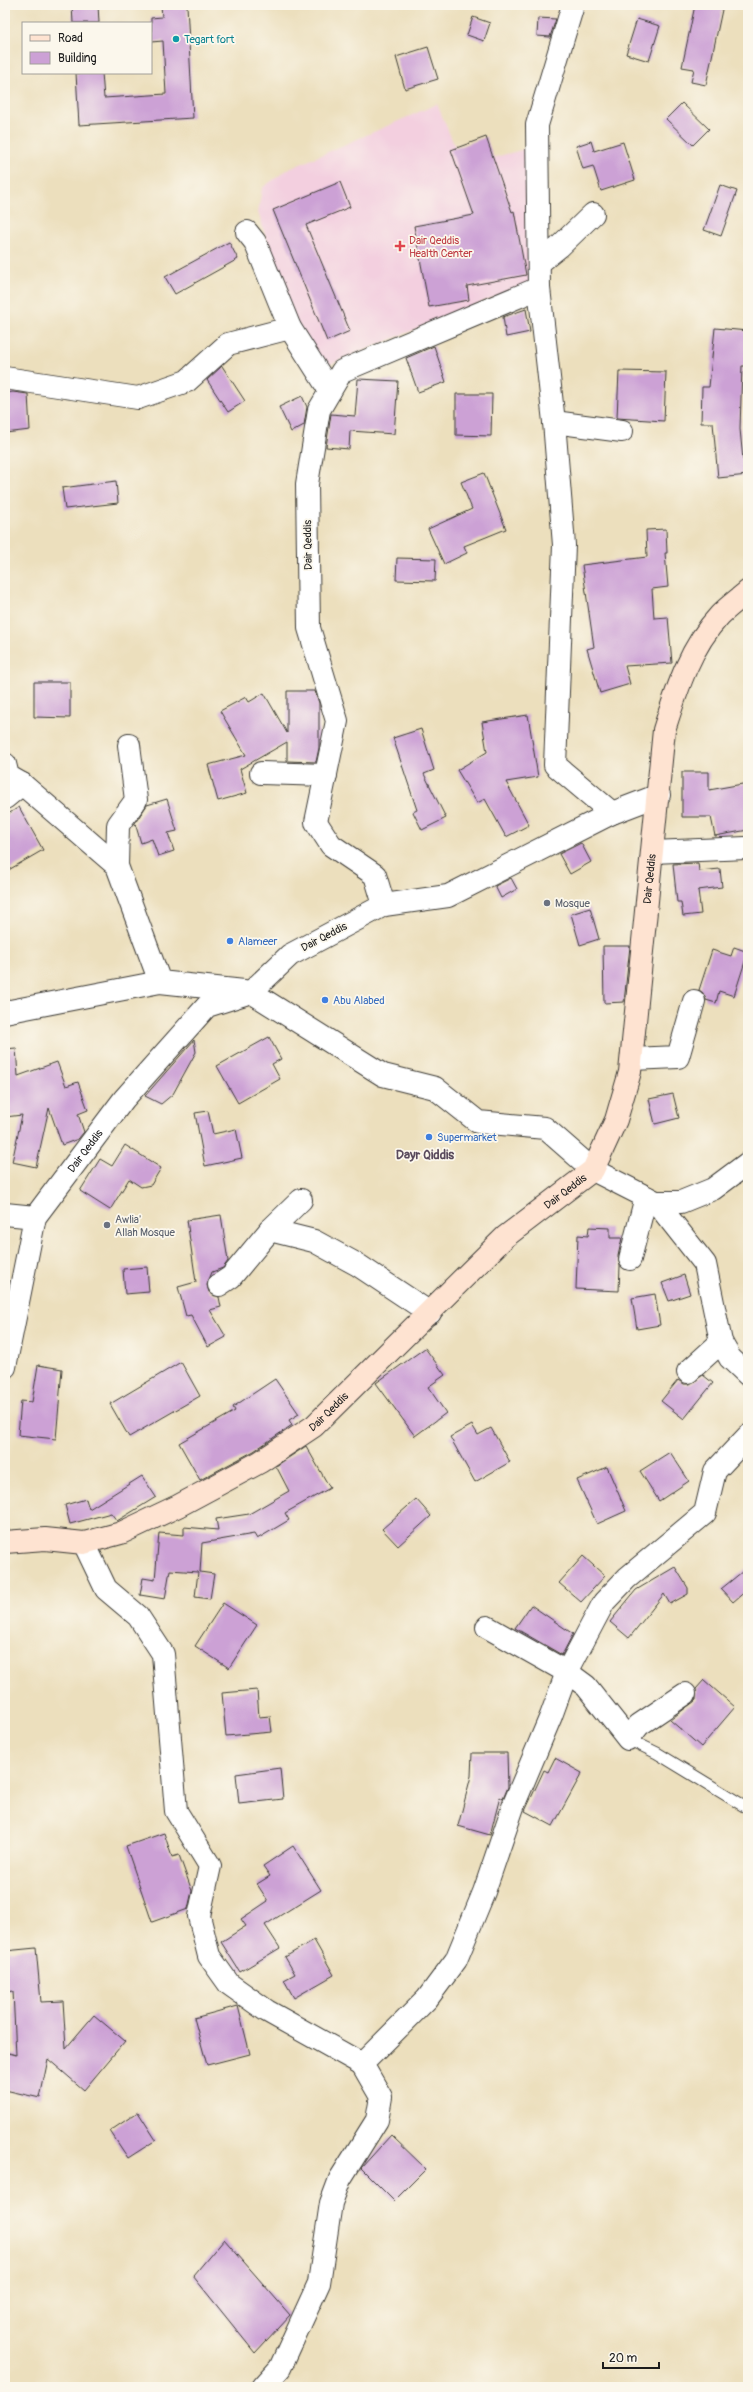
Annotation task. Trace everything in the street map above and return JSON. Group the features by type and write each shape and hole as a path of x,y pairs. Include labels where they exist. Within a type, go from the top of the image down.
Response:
{"main road":[{"name":"Dair Qeddis","path":"5,1542 45,1539 84,1542 122,1533 178,1506 260,1462 314,1426 505,1237 593,1170 616,1120 630,1072 659,795 664,730 679,684 697,646 720,615 748,591"}],"street":[{"path":"573,5 537,125 539,288 554,422 564,546 555,765 612,813"},
{"path":"539,263 559,247 593,214"},
{"path":"247,232 255,242 290,328 330,391"},
{"name":"Dair Qeddis","path":"384,905 375,874 331,845 316,822 337,721 309,628 307,484 319,410 342,371 539,288"},
{"path":"5,378 138,398 187,381 228,344 290,328"},
{"path":"554,422 622,431"},
{"path":"129,745 136,800 118,824 117,866 160,982"},
{"path":"5,764 8,776 22,784 117,866"},
{"path":"261,773 326,775"},
{"path":"5,798 22,784"},
{"name":"Dair Qeddis","path":"5,1367 35,1217 124,1099 208,1006 251,992 290,955 384,905 448,896 612,813 659,795"},
{"path":"653,852 746,848"},
{"path":"5,1012 160,982 251,992"},
{"name":"Dair Qeddis","path":"251,992 383,1075 435,1088 478,1122 545,1128 593,1170"},
{"path":"632,1059 678,1058 694,1000"},
{"path":"593,1170 651,1199 681,1202 713,1189 748,1163"},
{"path":"630,1259 651,1199"},
{"path":"651,1199 705,1264 721,1342 730,1358 748,1375"},
{"path":"219,1285 231,1277 270,1230 301,1200"},
{"path":"5,1214 35,1217"},
{"path":"270,1230 314,1241 358,1265 430,1312"},
{"path":"688,1372 721,1342"},
{"path":"362,2064 427,1999 456,1960 484,1892 514,1804 551,1716 567,1672 604,1602 627,1578 705,1513 715,1471 748,1436"},
{"path":"84,1542 106,1589 138,1616 163,1654 176,1811 210,1866 199,1916 209,1956 229,1984 267,2011 362,2064 381,2097 377,2120 340,2179 331,2203 319,2283 280,2368 263,2387"},
{"path":"487,1627 567,1672 586,1686 628,1739 639,1725 685,1694"}],"lane":[{"path":"628,1739 657,1753 744,1806 748,1804"}],"shaded area":[{"name":"Dair Qeddis Health Center","path":"437,104 463,166 525,149 534,281 321,368 293,323 258,212 262,188 287,170"}],"building":[{"path":"72,5 98,5 99,22 73,22"},
{"name":"Tegart fort","path":"161,5 187,5 193,118 79,125 76,74 102,74 104,98 166,94 163,41 152,42 151,18 162,17"},
{"path":"695,5 723,5 706,85 691,82 694,69 682,67"},
{"path":"473,17 490,23 484,41 467,35"},
{"path":"538,18 556,19 550,37 537,36"},
{"path":"637,19 660,26 649,61 626,54"},
{"path":"428,47 438,79 405,89 396,57"},
{"path":"682,103 709,129 693,145 666,119"},
{"path":"486,137 512,212 514,211 526,275 467,286 469,300 429,307 414,226 474,215 451,150"},
{"path":"591,141 594,151 623,142 635,180 601,191 593,166 583,169 576,146"},
{"path":"340,182 350,207 306,225 350,331 327,341 273,210"},
{"path":"720,185 737,191 721,236 704,230"},
{"path":"229,242 238,259 175,294 165,277"},
{"path":"526,309 530,332 506,337 503,317"},
{"path":"715,328 748,331 748,366 742,366 740,429 743,460 748,460 748,475 718,478 713,423 701,423 702,387 709,387"},
{"path":"434,346 446,382 418,392 406,358"},
{"path":"222,366 245,401 228,412 207,380"},
{"path":"619,371 666,372 664,421 617,418"},
{"path":"358,379 398,381 394,434 350,431 349,449 326,447 331,414 355,416"},
{"path":"13,392 28,394 30,430 5,433 5,393"},
{"path":"456,394 492,394 491,436 456,435"},
{"path":"302,396 307,407 304,425 291,432 279,407"},
{"path":"484,473 506,529 464,546 467,553 444,564 428,529 472,509 461,482"},
{"path":"116,481 118,503 65,509 62,488"},
{"path":"666,529 667,553 665,553 668,587 652,589 654,618 668,617 672,663 625,666 630,684 600,693 587,649 594,647 582,565 647,557 646,530"},
{"path":"397,558 436,559 435,581 396,580"},
{"path":"34,682 70,682 70,718 34,717"},
{"path":"287,691 315,691 319,703 319,748 316,762 287,761 287,742 240,769 247,793 218,801 208,765 246,755 220,711 246,697 249,702 264,693 287,733"},
{"path":"528,715 538,777 506,782 529,825 506,837 485,799 477,803 457,770 487,752 482,722"},
{"path":"421,729 434,770 424,774 446,818 422,830 413,812 417,810 393,738"},
{"path":"682,772 709,772 709,790 748,783 748,830 715,836 711,817 682,817"},
{"path":"167,799 177,831 168,833 174,851 158,856 152,839 141,843 135,823 147,805"},
{"path":"19,807 43,850 5,872 5,816"},
{"path":"581,843 591,862 570,874 559,854"},
{"path":"698,863 699,871 720,869 722,887 698,890 701,914 683,916 681,902 677,902 673,864"},
{"path":"511,878 517,889 501,898 495,886"},
{"path":"590,908 599,939 580,945 571,914"},
{"path":"603,946 630,946 624,1002 604,1003"},
{"path":"734,947 748,952 734,996 719,991 716,1003 706,1000 703,993 699,990 712,950 731,956"},
{"path":"269,1037 281,1059 272,1064 280,1079 238,1103 217,1066"},
{"path":"194,1040 196,1052 173,1094 161,1104 145,1096"},
{"path":"16,1048 18,1076 57,1062 66,1086 78,1082 88,1110 78,1114 84,1132 78,1139 62,1145 49,1108 36,1167 12,1162 22,1115 5,1117 5,1049"},
{"path":"673,1094 679,1118 655,1124 649,1099"},
{"path":"208,1111 213,1134 236,1129 242,1158 205,1166 195,1113"},
{"path":"125,1145 161,1168 151,1185 141,1187 129,1179 110,1210 80,1191 100,1159 112,1166"},
{"path":"221,1215 228,1261 223,1268 212,1272 207,1285 209,1292 219,1297 221,1307 210,1310 226,1337 208,1347 191,1315 186,1316 178,1287 196,1282 187,1220"},
{"path":"589,1227 610,1228 610,1238 622,1238 618,1256 620,1266 619,1291 576,1289 578,1235 588,1236"},
{"path":"147,1267 149,1292 125,1294 123,1269"},
{"path":"684,1275 690,1294 669,1301 662,1283"},
{"path":"655,1294 660,1325 637,1329 632,1298"},
{"path":"425,1348 445,1375 428,1387 446,1413 415,1436 376,1383"},
{"path":"181,1362 200,1396 129,1437 110,1404"},
{"path":"38,1365 62,1369 56,1439 18,1435 21,1401 32,1402"},
{"path":"703,1375 713,1383 684,1419 661,1401 678,1380 684,1384 690,1384"},
{"path":"275,1379 299,1414 289,1420 292,1425 254,1451 200,1480 179,1443 235,1411 233,1407"},
{"path":"472,1425 478,1435 491,1428 510,1462 475,1482 450,1437"},
{"path":"306,1446 330,1488 285,1513 289,1520 257,1539 254,1534 202,1543 200,1572 214,1574 210,1599 195,1597 198,1572 170,1570 165,1599 140,1595 143,1578 155,1580 159,1533 184,1535 184,1527 218,1530 216,1519 249,1514 289,1491 276,1466"},
{"path":"670,1452 689,1481 659,1501 640,1471"},
{"path":"607,1467 626,1511 597,1524 577,1480"},
{"path":"142,1476 156,1497 117,1521 111,1513 70,1524 65,1505 86,1499 89,1509"},
{"path":"416,1499 431,1516 398,1546 382,1529"},
{"path":"583,1556 605,1576 581,1602 559,1583"},
{"path":"675,1567 688,1588 688,1594 670,1604 664,1594 629,1638 610,1622 636,1590"},
{"path":"748,1567 748,1589 733,1602 721,1589"},
{"path":"223,1603 257,1625 229,1668 195,1646"},
{"path":"531,1605 573,1634 562,1655 515,1628"},
{"path":"704,1680 735,1707 701,1747 670,1720 696,1700 696,1689"},
{"path":"257,1690 259,1717 270,1716 272,1732 226,1736 222,1693"},
{"path":"472,1753 507,1753 508,1787 503,1799 500,1797 490,1835 458,1826 471,1776"},
{"path":"555,1758 582,1773 553,1826 525,1811 544,1770 548,1772"},
{"path":"280,1768 283,1799 239,1804 236,1774"},
{"path":"164,1833 172,1857 179,1855 192,1891 188,1909 152,1922 126,1846"},
{"path":"293,1846 321,1890 265,1925 280,1948 240,1972 221,1942 246,1926 241,1919 268,1901 257,1884 270,1876 263,1866"},
{"path":"314,1940 334,1975 294,1998 284,1980 295,1974 285,1957"},
{"path":"36,1948 41,2002 63,2001 66,2048 94,2015 125,2041 84,2090 48,2059 40,2098 5,2090 5,2070 9,2053 16,2055 13,1991 5,1992 5,1951"},
{"path":"238,2006 250,2054 207,2065 194,2018"},
{"path":"138,2112 156,2140 128,2158 110,2131"},
{"path":"391,2135 426,2169 394,2201 361,2168"},
{"path":"224,2239 290,2315 255,2353 193,2276"}],"place":[{"name":"Tegart fort","path":"176,39"},
{"name":"Dair Qeddis Health Center","path":"400,246"},
{"name":"Mosque","path":"547,903"},
{"name":"Alameer","path":"230,941"},
{"name":"Abu Alabed","path":"325,1000"},
{"name":"Supermarket","path":"429,1137"},
{"name":"Awlia' Allah Mosque","path":"107,1225"}],"district":[{"name":"Dayr Qiddis","path":"425,1155"}]}
